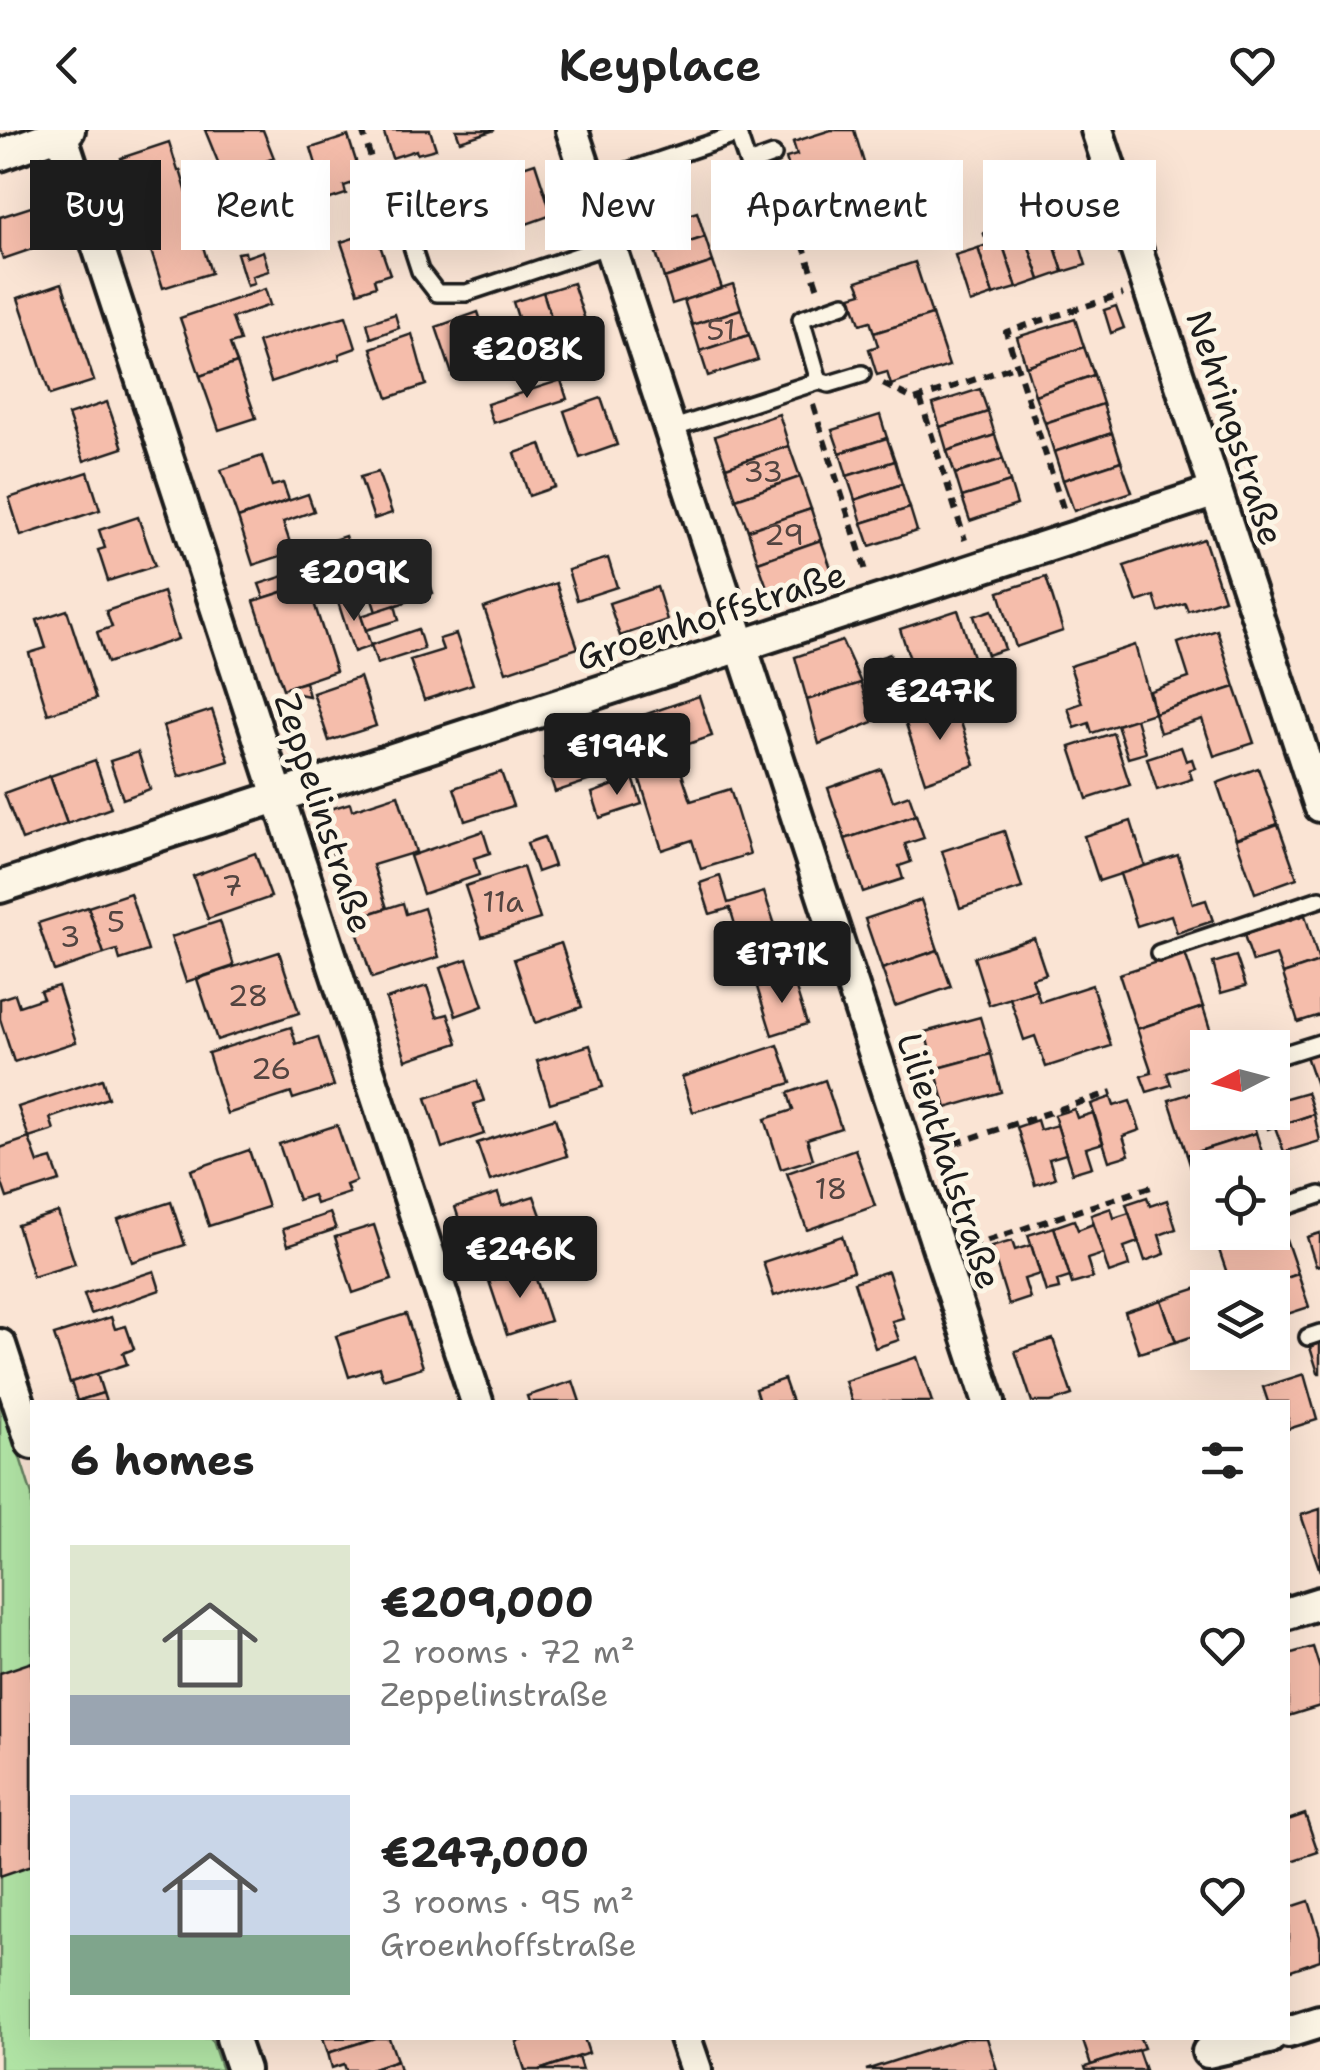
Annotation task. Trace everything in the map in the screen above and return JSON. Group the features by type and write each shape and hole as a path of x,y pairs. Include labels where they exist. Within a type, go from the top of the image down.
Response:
{"street":[{"name":"Lilienthalstraße","path":"572,130 582,160"},
{"name":"Nehringstraße","path":"1097,130 1107,160"},
{"path":"0,155 65,132"},
{"name":"Zeppelinstraße","path":"65,132 476,1400"},
{"name":"Lilienthalstraße","path":"612,250 738,646 988,1400"},
{"name":"Nehringstraße","path":"1137,250 1320,806"},
{"name":"Groenhoffstraße","path":"0,887 1216,491"},
{"path":"0,1345 30,1437"},
{"path":"1290,1611 1320,1603"},
{"path":"1290,2031 1320,2022"},
{"path":"233,2040 243,2070"},
{"path":"686,2040 696,2070"},
{"path":"1208,2053 1261,2040"}],"lane":[{"path":"658,160 737,132 748,164 774,155"},
{"path":"413,250 420,271 437,293 466,293 595,250"},
{"path":"813,383 801,319 844,304"},
{"path":"670,429 813,383 829,384 862,374"},
{"path":"1159,953 1320,899"},
{"path":"1290,1052 1320,1043"},
{"path":"1290,1205 1320,1195"}],"path":[{"path":"362,130 371,160"},
{"path":"774,155 825,310"},
{"path":"1072,538 1006,332 1148,285"},
{"path":"862,374 915,400 1017,365"},
{"path":"813,383 876,602"},
{"path":"920,398 975,570"},
{"path":"908,1158 1112,1092"},
{"path":"941,1256 1151,1187"}],"green space":[{"path":"0,1395 30,1489 30,2040 212,2040 222,2070 0,2070"}],"building":[{"path":"205,130 263,130 274,158 269,160 217,160"},
{"path":"383,130 430,130 436,149 417,154 416,150 392,158"},
{"path":"456,130 495,130 460,141"},
{"path":"831,130 854,130 863,160 787,160 797,155 793,142"},
{"path":"348,136 356,160 350,160 346,194 330,199 330,160 315,160 311,148"},
{"path":"169,142 181,173 181,250 204,250 211,273 163,288 151,250 161,250 161,160 121,158"},
{"path":"535,163 545,194 545,217 525,225 525,166"},
{"path":"30,207 30,250 3,259 0,217"},
{"path":"697,212 705,237 691,242 691,214"},
{"path":"705,237 713,262 664,278 656,253 691,250 691,242"},
{"path":"350,239 350,250 382,250 390,274 374,279 376,286 358,292 341,242"},
{"path":"978,248 1004,250 1017,288 993,295"},
{"path":"978,248 993,295 970,303 955,255"},
{"path":"1004,250 1030,250 1040,280 1017,288"},
{"path":"1030,250 1056,250 1063,272 1040,280"},
{"path":"1056,250 1081,250 1086,265 1063,272"},
{"path":"263,251 269,271 252,276 254,284 247,286 237,253 245,252 246,257"},
{"path":"713,262 722,288 672,304 664,278"},
{"path":"915,262 932,315 874,333 870,321 860,324 851,296 862,293 857,281"},
{"path":"62,283 94,381 50,395 18,298"},
{"path":"573,283 586,323 556,333 543,292"},
{"path":"733,284 741,309 692,325 684,300"},
{"path":"265,289 270,305 232,318 240,341 230,344 237,363 200,376 180,318"},
{"path":"543,292 556,333 526,343 513,302"},
{"path":"1116,306 1124,328 1111,333 1104,310"},
{"path":"741,309 749,335 700,351 692,325"},
{"path":"478,312 495,363 453,377 436,327"},
{"path":"395,314 399,328 371,338 367,323"},
{"path":"932,315 949,366 891,385 887,372 877,375 869,349 878,346 874,333"},
{"path":"346,316 356,348 339,354 340,359 271,382 258,342"},
{"path":"1075,319 1084,347 1026,366 1017,337"},
{"path":"412,334 426,385 388,398 371,348"},
{"path":"749,335 758,360 708,376 700,351"},
{"path":"1084,347 1094,375 1035,395 1026,366"},
{"path":"237,363 256,418 219,430 200,376"},
{"path":"1094,375 1103,404 1045,423 1035,395"},
{"path":"561,380 567,399 493,423 487,404"},
{"path":"980,389 988,412 940,427 933,404"},
{"path":"601,398 617,445 580,458 564,411"},
{"path":"107,402 123,448 84,461 68,415"},
{"path":"1103,404 1112,433 1054,452 1045,423"},
{"path":"988,412 995,435 947,451 940,427"},
{"path":"779,414 789,446 726,467 715,436"},
{"path":"880,415 887,438 840,453 832,430"},
{"path":"1112,433 1121,461 1063,480 1054,452"},
{"path":"995,435 1003,459 955,474 947,451"},
{"path":"887,438 895,461 847,476 840,453"},
{"path":"541,444 555,487 529,496 515,453"},
{"path":"789,446 800,477 736,499 726,467"},
{"path":"262,456 272,486 283,483 289,500 238,518 221,470"},
{"path":"1003,459 1010,482 962,497 955,474"},
{"path":"895,461 902,484 855,500 847,476"},
{"path":"1121,461 1132,492 1074,511 1063,480"},
{"path":"88,472 100,510 21,536 9,498"},
{"path":"378,472 392,513 374,519 360,477"},
{"path":"800,477 811,509 748,530 736,499"},
{"path":"1010,482 1017,505 970,521 962,497"},
{"path":"902,484 910,508 862,523 855,500"},
{"path":"308,494 314,511 283,522 293,552 253,565 238,518"},
{"path":"910,508 917,531 870,546 862,523"},
{"path":"811,509 821,540 758,562 748,530"},
{"path":"138,517 155,566 108,581 98,550 105,548 99,530"},
{"path":"345,536 351,554 324,563 318,545"},
{"path":"1204,539 1224,599 1188,611 1185,603 1159,612 1154,596 1137,602 1124,566"},
{"path":"821,540 832,571 769,593 758,562"},
{"path":"418,548 433,593 376,612 361,566"},
{"path":"608,558 617,587 577,600 568,570"},
{"path":"287,575 291,589 264,598 259,584"},
{"path":"1046,577 1063,631 1016,647 999,592"},
{"path":"556,583 578,648 506,672 484,608"},
{"path":"308,584 336,671 283,689 254,601"},
{"path":"657,587 667,620 620,636 609,603"},
{"path":"163,592 178,639 107,663 97,632 112,627 106,611"},
{"path":"355,596 371,646 354,652 338,602"},
{"path":"395,605 399,620 366,630 361,616"},
{"path":"67,610 96,699 48,714 29,653 46,648 37,620"},
{"path":"958,610 974,660 916,678 900,629"},
{"path":"992,610 1005,649 987,655 974,616"},
{"path":"418,629 424,649 377,664 371,645"},
{"path":"1217,630 1235,687 1154,713 1150,691 1189,678 1178,643"},
{"path":"456,634 473,684 424,700 410,660 443,650 439,639"},
{"path":"842,641 861,683 807,700 795,657"},
{"path":"1135,645 1154,713 1092,733 1089,723 1075,728 1068,708 1082,703 1070,666"},
{"path":"890,654 900,685 879,691 869,661"},
{"path":"360,677 376,726 329,741 313,693"},
{"path":"305,682 309,696 294,693 291,686"},
{"path":"861,683 873,722 819,744 807,700"},
{"path":"1235,687 1254,743 1214,756 1202,719 1160,733 1154,713"},
{"path":"699,696 712,736 662,753 664,758 641,766 626,721"},
{"path":"955,704 975,765 925,782 905,721"},
{"path":"212,710 229,761 179,777 163,726"},
{"path":"1136,719 1146,753 1128,758 1117,725"},
{"path":"1113,733 1130,785 1087,799 1070,747"},
{"path":"591,742 603,776 555,792 544,758"},
{"path":"1181,747 1186,761 1192,759 1192,779 1157,790 1147,758"},
{"path":"138,752 150,789 123,799 110,761"},
{"path":"95,760 111,808 67,824 50,776"},
{"path":"679,765 691,801 730,789 750,854 701,869 692,840 662,850 639,777"},
{"path":"1258,768 1278,824 1236,839 1217,783"},
{"path":"881,769 893,801 909,795 916,815 845,839 828,788"},
{"path":"501,772 513,806 465,821 454,788"},
{"path":"50,776 67,824 22,840 4,793"},
{"path":"633,778 642,804 600,818 592,793"},
{"path":"398,795 416,852 373,865 387,908 353,919 320,812 350,803 352,810"},
{"path":"916,815 924,838 905,844 911,862 899,866 903,879 863,892 845,839"},
{"path":"1131,821 1145,866 1099,881 1084,836"},
{"path":"1278,824 1297,878 1255,893 1236,839"},
{"path":"483,831 490,853 474,858 479,875 423,894 410,856"},
{"path":"1004,831 1022,888 960,908 942,851"},
{"path":"544,837 554,866 537,872 527,843"},
{"path":"255,853 271,897 208,919 193,876"},
{"path":"1178,855 1193,904 1206,900 1213,921 1177,933 1171,915 1137,926 1120,874"},
{"path":"523,867 540,919 482,937 465,886"},
{"path":"720,876 728,903 764,892 780,940 743,951 730,908 710,914 700,883"},
{"path":"130,893 148,951 120,960 117,950 104,954 88,907"},
{"path":"921,900 938,950 882,969 865,919"},
{"path":"403,903 406,914 424,908 439,957 372,978 353,919"},
{"path":"88,907 104,954 54,971 38,923"},
{"path":"1305,915 1319,962 1283,974 1276,955 1253,962 1244,935"},
{"path":"220,921 234,966 186,982 171,937"},
{"path":"1034,938 1046,974 1032,978 1036,990 989,1005 974,957"},
{"path":"561,943 582,1007 535,1023 514,959"},
{"path":"938,950 951,987 895,1006 882,969"},
{"path":"279,952 299,1013 217,1040 197,979"},
{"path":"1185,953 1203,1007 1137,1029 1119,974"},
{"path":"1236,956 1246,986 1221,993 1213,963"},
{"path":"467,959 483,1006 456,1016 440,968"},
{"path":"1319,962 1320,1015 1298,1022 1283,974"},
{"path":"792,976 807,1024 772,1035 757,987"},
{"path":"1092,985 1111,1046 1046,1067 1035,1036 1024,1040 1010,998 1036,990 1040,1002"},
{"path":"58,986 76,1042 14,1062 0,1019 0,999 15,994 19,1006 43,998 40,991"},
{"path":"427,986 437,1017 448,1014 458,1043 406,1060 386,999"},
{"path":"1203,1007 1210,1030 1190,1030 1190,1065 1167,1073 1171,1085 1147,1092 1141,1076 1152,1073 1137,1029"},
{"path":"980,1017 991,1054 935,1069 925,1032"},
{"path":"291,1027 296,1044 318,1037 334,1086 293,1099 291,1093 227,1114 208,1053"},
{"path":"590,1045 603,1087 550,1103 537,1061"},
{"path":"778,1045 791,1083 693,1112 682,1077"},
{"path":"1320,1051 1320,1097 1306,1056"},
{"path":"991,1054 1001,1092 946,1108 935,1069"},
{"path":"102,1079 108,1098 50,1118 54,1130 29,1138 18,1107"},
{"path":"825,1080 841,1128 807,1139 813,1159 781,1169 765,1119 793,1110 788,1093"},
{"path":"477,1081 484,1101 474,1104 484,1134 442,1148 426,1098"},
{"path":"1307,1092 1314,1114 1290,1122 1290,1097"},
{"path":"1190,1094 1190,1130 1256,1133 1203,1150 1190,1150 1187,1155 1169,1100"},
{"path":"1111,1097 1114,1106 1130,1101 1140,1130 1123,1136 1129,1155 1109,1161 1091,1104"},
{"path":"1074,1109 1077,1118 1093,1113 1103,1143 1086,1148 1092,1167 1072,1173 1054,1115"},
{"path":"1314,1114 1320,1141 1283,1150 1276,1130 1290,1130 1290,1122"},
{"path":"555,1118 567,1156 490,1181 477,1143"},
{"path":"1037,1120 1040,1130 1057,1125 1066,1154 1049,1159 1055,1178 1035,1185 1017,1127"},
{"path":"337,1125 356,1181 346,1185 349,1193 316,1204 313,1195 298,1200 279,1144"},
{"path":"1256,1133 1261,1150 1203,1150"},
{"path":"29,1138 38,1163 52,1159 60,1181 7,1198 0,1178 0,1148"},
{"path":"855,1149 875,1206 807,1230 787,1173"},
{"path":"249,1150 268,1207 209,1226 191,1170"},
{"path":"498,1193 502,1206 534,1196 543,1221 508,1232 512,1242 471,1256 455,1207"},
{"path":"1147,1197 1150,1206 1167,1200 1176,1229 1159,1235 1165,1254 1145,1261 1126,1204"},
{"path":"171,1202 185,1245 132,1262 118,1219"},
{"path":"1111,1208 1114,1218 1129,1213 1138,1242 1124,1247 1129,1266 1109,1273 1091,1215"},
{"path":"58,1212 75,1264 33,1277 17,1225"},
{"path":"330,1213 336,1229 288,1245 283,1229"},
{"path":"1074,1220 1078,1230 1093,1224 1103,1254 1087,1259 1093,1278 1072,1284 1054,1227"},
{"path":"374,1225 392,1280 353,1293 335,1237"},
{"path":"1054,1227 1070,1277 1057,1281 1059,1289 1046,1292 1028,1235"},
{"path":"1320,1233 1320,1265 1316,1266 1307,1237"},
{"path":"842,1236 853,1271 774,1296 763,1262"},
{"path":"1012,1241 1015,1250 1031,1245 1040,1274 1024,1279 1030,1298 1009,1305 991,1247"},
{"path":"1219,1250 1290,1250 1298,1274 1290,1277 1290,1270 1226,1270"},
{"path":"532,1267 550,1321 507,1335 489,1281"},
{"path":"154,1271 160,1290 91,1314 84,1294"},
{"path":"888,1271 903,1318 892,1321 899,1340 875,1348 854,1282"},
{"path":"1298,1274 1309,1307 1290,1313 1290,1277"},
{"path":"1190,1291 1190,1337 1176,1342 1161,1300"},
{"path":"1161,1300 1176,1342 1139,1353 1125,1312"},
{"path":"406,1314 423,1367 383,1379 379,1367 349,1377 336,1336"},
{"path":"111,1317 115,1329 126,1326 134,1349 123,1353 127,1364 70,1383 54,1335"},
{"path":"1053,1339 1072,1395 1057,1400 1031,1400 1015,1351"},
{"path":"1320,1340 1320,1373 1318,1373 1309,1344"},
{"path":"917,1357 931,1400 851,1400 845,1381"},
{"path":"97,1374 103,1393 77,1400 71,1382"},
{"path":"1304,1374 1317,1420 1290,1428 1290,1400 1267,1400 1263,1387"},
{"path":"784,1379 791,1400 758,1400 755,1389"},
{"path":"573,1381 579,1400 528,1400 527,1396"},
{"path":"103,1393 105,1400 80,1400"},
{"path":"1320,1509 1320,1571 1301,1515"},
{"path":"1313,1647 1320,1669 1320,1706 1290,1715 1290,1653"},
{"path":"30,1663 30,1866 0,1876 0,1673"},
{"path":"1305,1814 1318,1852 1290,1861 1290,1819"},
{"path":"1309,1901 1320,1936 1320,1960 1290,1970 1290,1907"},
{"path":"324,2040 369,2040 328,2053"},
{"path":"369,2040 390,2040 397,2060 368,2070 346,2070 344,2064 332,2068 328,2053"},
{"path":"585,2040 589,2053 539,2070 525,2070 516,2042"},
{"path":"959,2040 988,2040 997,2070 866,2070"},
{"path":"1083,2040 1141,2040 1144,2048 1091,2065"},
{"path":"1138,2050 1145,2070 1086,2070 1085,2067"},
{"path":"578,2057 582,2070 539,2070"},
{"path":"397,2060 400,2070 368,2070"}]}
